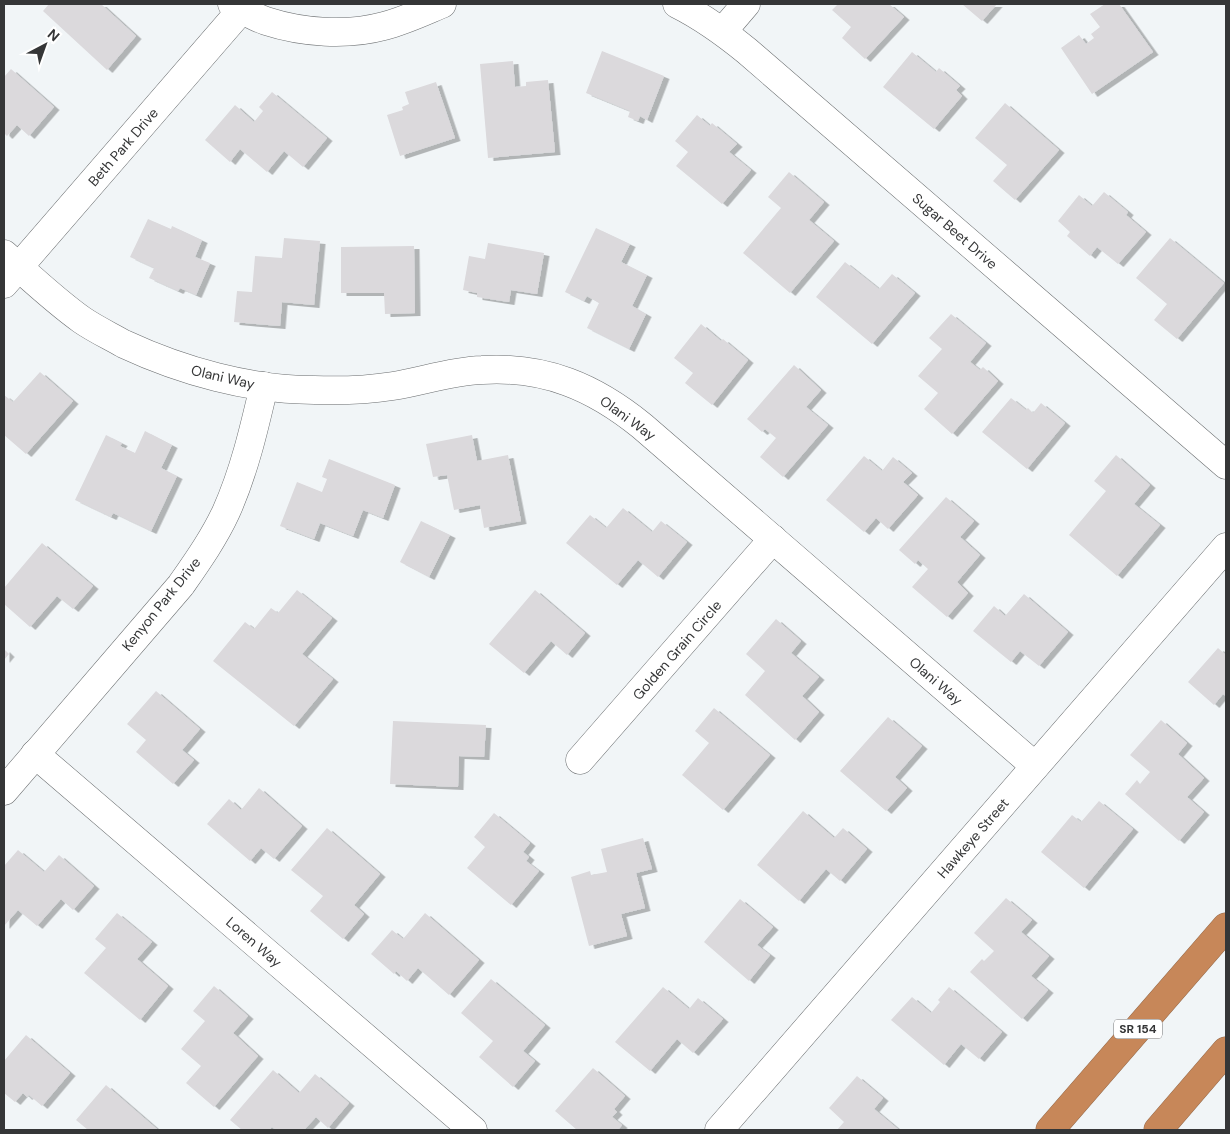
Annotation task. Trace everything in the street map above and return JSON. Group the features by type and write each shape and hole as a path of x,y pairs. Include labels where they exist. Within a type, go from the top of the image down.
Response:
{"highway":[{"name":"SR 154","path":"1050,1130 1226,927"},
{"path":"1158,1130 1226,1051"}],"street":[{"path":"237,7 265,20 287,27 334,32 358,31 384,26 442,4"},
{"name":"Sugar Beet Drive","path":"678,4 723,31 1226,465"},
{"path":"723,31 746,4"},
{"name":"Beth Park Drive","path":"9,268 237,7"},
{"name":"Olani Way","path":"9,268 82,320 117,340 173,364 218,377 264,386 312,390 351,390 392,386 480,370 506,369 533,372 559,378 583,388 624,411 642,426 1035,766"},
{"name":"Kenyon Park Drive","path":"4,791 181,585 202,554 225,513 237,482 248,452 264,386"},
{"name":"Golden Grain Circle","path":"580,760 773,539"},
{"name":"Hawkeye Street","path":"719,1130 1226,547"},
{"name":"Loren Way","path":"36,754 473,1130"}],"building":[{"path":"49,4 101,4 136,36 107,70 43,11"},
{"path":"838,4 889,4 904,17 865,59 842,38 851,27 832,10"},
{"path":"962,4 997,4 982,21"},
{"path":"1105,4 1119,4 1153,52 1092,94 1061,48 1079,35 1086,44 1094,38 1091,34 1100,27 1090,14"},
{"path":"602,51 664,76 647,120 640,116 638,121 628,117 630,111 586,93"},
{"path":"912,52 936,72 939,68 960,86 956,90 962,96 934,129 883,87"},
{"path":"513,61 515,87 526,86 526,82 548,80 555,152 488,158 480,64"},
{"path":"11,69 54,107 29,136 17,125 7,136 4,133 4,77"},
{"path":"436,82 455,138 400,156 387,115 403,110 402,107 409,104 405,92"},
{"path":"272,92 327,138 303,167 284,151 267,172 240,149 230,162 205,140 235,105 254,122 263,111 259,107"},
{"path":"1005,103 1059,150 1015,200 993,181 1007,165 975,138"},
{"path":"697,115 710,126 712,123 737,144 729,152 751,170 722,204 676,166 688,152 675,141"},
{"path":"789,172 824,202 809,220 834,241 790,293 743,253 781,208 768,197"},
{"path":"1104,192 1128,212 1126,215 1146,232 1118,264 1097,247 1090,256 1067,236 1070,232 1058,221 1079,195 1092,206"},
{"path":"148,219 171,229 172,226 202,240 195,257 210,263 196,295 180,288 178,291 149,278 154,268 130,257"},
{"path":"596,228 630,244 621,262 647,275 632,306 646,314 629,349 587,328 599,303 587,296 584,301 565,292"},
{"path":"284,238 320,241 314,305 282,302 280,326 234,322 237,291 252,292 255,256 282,258"},
{"path":"1170,238 1224,283 1177,339 1154,320 1167,304 1136,278"},
{"path":"488,243 544,253 537,294 511,290 509,302 477,297 477,293 463,290 469,256 485,259"},
{"path":"414,246 415,313 385,314 384,293 341,293 341,247"},
{"path":"845,262 879,289 892,274 915,293 872,344 816,297"},
{"path":"951,314 986,343 970,362 980,370 983,367 998,381 952,434 924,409 938,393 918,376 942,349 929,338"},
{"path":"701,324 748,360 712,405 685,383 693,373 674,358"},
{"path":"794,365 821,390 806,407 828,425 783,477 760,457 776,438 765,429 762,432 747,419"},
{"path":"40,372 73,401 26,454 4,435 4,395 13,402"},
{"path":"1011,398 1033,413 1041,403 1065,423 1027,469 982,432"},
{"path":"145,431 172,445 161,468 177,476 151,531 113,513 111,517 75,500 106,435 122,443 120,446 135,453"},
{"path":"472,435 477,461 508,455 521,521 484,528 480,505 454,510 447,475 433,477 426,444"},
{"path":"1116,455 1150,485 1134,504 1160,525 1117,576 1069,535 1106,491 1094,481"},
{"path":"864,456 882,471 893,457 912,473 903,482 918,495 888,529 876,518 864,532 826,500"},
{"path":"329,459 395,485 383,518 363,510 353,536 320,523 314,539 280,526 297,482 322,492 327,479 322,477"},
{"path":"946,497 974,521 960,537 980,555 957,582 968,593 947,617 912,587 928,569 918,560 915,564 899,550"},
{"path":"623,508 652,532 661,521 687,542 658,577 638,560 617,585 566,543 590,515 606,528"},
{"path":"421,521 450,535 429,577 400,562"},
{"path":"42,543 93,586 73,609 57,596 30,627 4,604 4,588"},
{"path":"297,590 332,618 302,654 333,679 294,726 213,661 245,622 254,629 271,608 278,613"},
{"path":"535,590 585,633 567,655 551,641 524,673 489,644"},
{"path":"1024,594 1068,632 1039,666 1020,651 1011,662 973,631 994,606 1005,616"},
{"path":"776,619 801,641 791,653 819,677 802,696 819,712 795,740 745,695 765,671 746,654"},
{"path":"1218,648 1226,655 1226,696 1223,694 1214,705 1188,682"},
{"path":"4,649 9,654 4,660"},
{"path":"156,691 200,729 182,750 194,760 173,784 136,752 146,740 127,724"},
{"path":"714,708 770,755 723,810 682,775 709,743 695,731"},
{"path":"888,717 922,746 895,777 907,788 886,811 840,771"},
{"path":"1161,720 1187,743 1178,754 1204,778 1187,797 1204,812 1179,841 1125,794 1137,780 1140,784 1150,772 1130,755"},
{"path":"393,721 486,725 484,757 459,756 458,787 390,784"},
{"path":"259,788 302,826 274,859 261,848 250,861 207,824 229,799 241,810"},
{"path":"1099,801 1133,829 1084,888 1041,852 1072,815 1081,822"},
{"path":"803,811 834,838 843,828 867,849 840,881 826,869 799,901 757,865"},
{"path":"494,813 530,843 523,852 529,857 526,861 539,871 511,905 467,868 485,847 474,837"},
{"path":"327,828 380,874 354,905 364,914 343,939 310,911 323,896 291,870"},
{"path":"643,838 652,869 636,873 645,908 621,914 627,936 589,946 571,877 590,871 591,875 607,872 601,849"},
{"path":"18,850 44,872 59,855 94,886 73,910 61,899 37,926 18,910 4,926 4,866"},
{"path":"1006,898 1032,920 1021,932 1049,956 1031,976 1048,990 1022,1019 970,972 982,959 984,961 994,951 974,933"},
{"path":"740,899 773,927 757,945 770,955 749,981 704,942"},
{"path":"117,913 152,942 137,959 168,986 140,1020 84,973 106,948 95,939"},
{"path":"425,913 479,960 449,995 418,968 407,981 396,971 394,974 371,954 392,930 403,939"},
{"path":"491,979 545,1025 523,1051 535,1061 513,1087 479,1057 493,1041 461,1013"},
{"path":"214,986 248,1016 233,1033 258,1056 214,1107 186,1083 201,1066 181,1049 205,1021 193,1011"},
{"path":"663,987 689,1009 698,998 723,1019 693,1053 677,1039 650,1071 615,1042"},
{"path":"949,987 1002,1032 979,1059 961,1044 944,1065 891,1020 912,997 931,1013 940,1002 938,1000"},
{"path":"26,1035 70,1073 42,1106 29,1095 27,1097 23,1093 15,1102 4,1093 4,1061"},
{"path":"593,1068 625,1096 614,1109 617,1112 612,1117 622,1125 618,1130 577,1130 555,1111"},
{"path":"273,1070 299,1093 315,1074 349,1103 328,1128 316,1117 304,1130 276,1130 272,1127 269,1130 242,1130 230,1120"},
{"path":"857,1076 883,1098 874,1109 899,1130 837,1130 844,1122 829,1108"},
{"path":"106,1085 158,1130 88,1130 76,1120"}]}
